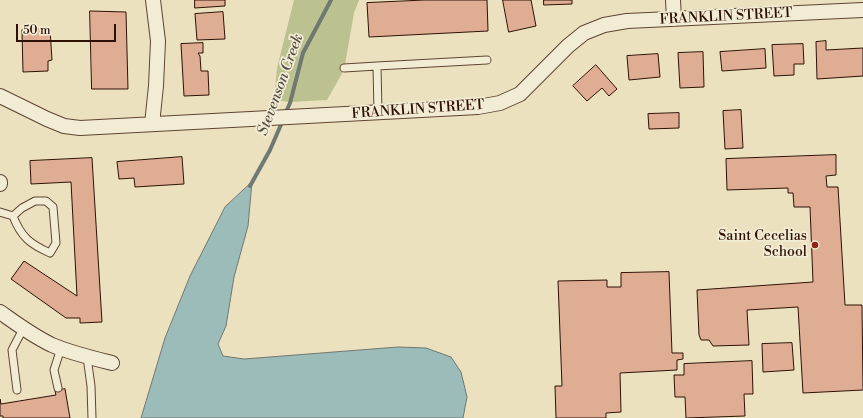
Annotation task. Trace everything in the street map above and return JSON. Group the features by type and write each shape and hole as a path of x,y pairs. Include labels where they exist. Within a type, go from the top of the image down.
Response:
{"street":[{"path":"152,124 156,86 158,41 153,0"},
{"path":"673,0 674,19"},
{"name":"FRANKLIN STREET","path":"0,96 64,126 80,128 478,107 500,103 520,94 568,46 584,33 604,25 627,21 863,10"},
{"path":"0,312 23,329 52,345 112,363"}],"lane":[{"path":"344,68 487,60"},
{"path":"377,66 378,113"},
{"path":"35,201 46,201 53,207 56,244 50,253 33,246 18,228 13,216 22,208 35,201"},
{"path":"0,212 13,216"},
{"path":"17,390 12,350 23,329"},
{"path":"58,388 54,370 61,348"},
{"path":"88,357 92,418"}],"green space":[{"path":"294,0 359,0 354,13 344,70 327,100 290,102 274,100 277,68"}],"water":[{"path":"252,182 248,226 234,277 226,326 218,344 223,356 244,359 398,347 426,348 451,357 461,372 467,397 463,418 141,418 165,338 190,276 225,207"}],"building":[{"path":"195,0 225,0 225,6 195,8"},
{"path":"425,0 487,0 488,31 369,37 367,3"},
{"path":"503,0 531,0 536,26 509,32"},
{"path":"544,0 572,0 572,4 544,5"},
{"path":"90,11 126,12 128,89 92,89"},
{"path":"223,12 225,39 197,40 195,14"},
{"path":"50,29 52,60 48,61 48,71 23,72 22,30"},
{"path":"826,41 826,50 863,48 863,76 817,79 816,42"},
{"path":"203,43 203,53 198,53 200,56 201,71 208,71 209,95 184,96 181,44"},
{"path":"803,44 804,64 794,64 794,75 774,76 772,45"},
{"path":"765,49 766,68 722,71 720,52"},
{"path":"703,52 704,87 680,88 678,53"},
{"path":"658,54 660,77 629,80 627,56"},
{"path":"596,65 617,89 609,96 602,88 587,101 573,86"},
{"path":"741,110 743,148 725,149 723,111"},
{"path":"679,113 679,128 649,129 648,114"},
{"path":"836,155 836,175 826,176 827,187 838,187 845,305 862,305 863,390 803,393 798,307 747,310 749,345 713,346 709,340 701,340 699,335 697,290 813,282 810,207 794,207 793,193 788,193 788,188 727,190 726,159"},
{"path":"182,157 184,184 135,187 134,178 119,179 117,162"},
{"path":"92,158 102,322 80,323 80,318 66,318 11,279 24,261 77,296 71,182 31,184 30,161"},
{"path":"669,272 672,353 683,353 683,359 677,360 677,370 620,373 621,412 606,413 606,418 556,418 555,386 562,386 558,281 607,280 607,287 621,287 621,273"},
{"path":"792,343 794,370 763,372 762,344"},
{"path":"752,361 753,394 744,394 745,416 686,418 685,397 675,397 674,375 684,375 684,364"},
{"path":"65,389 70,418 3,418 3,416 0,416 0,399 1,404 56,395 55,391"}],"waterway":[{"name":"Stevenson Creek","path":"285,114 290,103 303,53 331,0"},
{"name":"Stevenson Creek","path":"250,186 270,150 283,120"}],"place":[{"name":"Saint Cecelias School","path":"815,245"}]}
